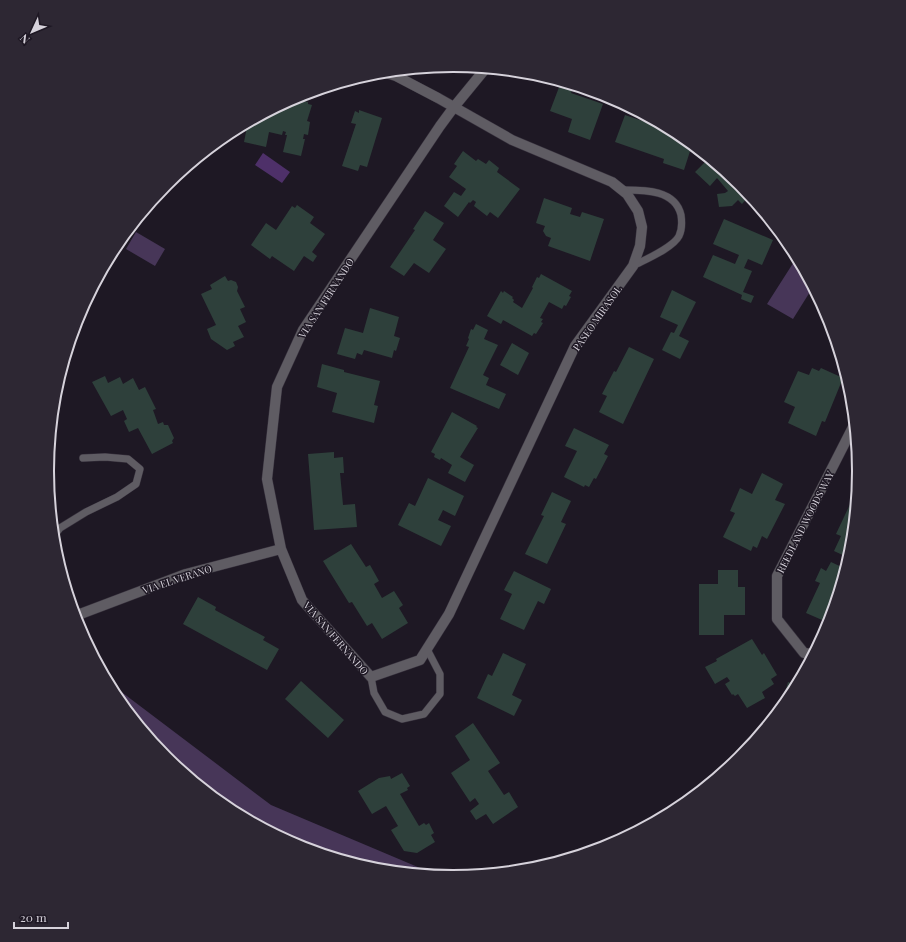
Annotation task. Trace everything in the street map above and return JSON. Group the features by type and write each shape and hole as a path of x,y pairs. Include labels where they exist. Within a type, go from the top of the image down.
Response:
{"street":[{"name":"VIA SAN FERNANDO","path":"371,678 302,600 281,549 267,479 277,387 303,330 454,107 482,73"},
{"name":"PASEO MIRASOL","path":"371,678 420,660 449,614 575,346 633,266 640,246 642,227 638,211 626,194 612,182 512,140 396,76"},
{"name":"REEDLAND WOODS WAY","path":"808,653 804,653 777,619 777,576 850,433"},
{"name":"VIA EL VERANO","path":"80,614 186,574 281,549"}],"lane":[{"path":"622,190 651,190 668,197 679,208 682,222 679,236 669,246 633,266"},
{"path":"58,530 86,512 117,497 136,484 140,469 128,459 105,457 83,458"},
{"path":"371,678 374,693 385,712 402,719 424,714 440,694 440,674 427,649"}],"shaded area":[{"path":"263,153 290,172 282,183 255,165"},
{"path":"136,232 165,249 155,266 126,249"},
{"path":"793,263 810,292 793,319 767,304"},
{"path":"119,690 271,805 421,869 401,867 375,862 325,849 300,840 253,817 210,788 171,753 136,714"}],"building":[{"path":"559,87 572,90 571,93 603,104 590,140 568,132 572,119 550,111"},
{"path":"303,101 312,105 307,121 310,122 308,135 304,134 303,139 305,139 301,156 283,152 287,135 285,135 286,132 283,131 282,135 269,132 266,147 244,142 246,130 277,113"},
{"path":"359,110 382,118 367,167 360,165 358,171 342,166 356,124 351,123 355,111 359,113"},
{"path":"625,115 652,125 690,150 684,170 663,163 664,159 615,142"},
{"path":"463,151 476,161 478,159 486,164 489,160 499,168 497,172 520,189 498,218 490,212 487,216 474,206 476,202 473,200 470,203 469,202 458,217 444,206 454,192 461,196 466,189 449,177 457,166 454,164"},
{"path":"705,162 745,200 742,204 738,200 732,206 719,207 717,194 728,191 717,178 710,186 695,172"},
{"path":"544,198 572,208 570,214 580,217 582,212 604,219 590,261 548,246 551,238 546,236 543,231 545,226 536,223"},
{"path":"297,205 314,217 310,223 325,234 312,252 317,256 313,262 304,256 294,271 272,256 270,259 251,245 266,223 276,230 292,206 295,208"},
{"path":"425,211 444,223 433,240 446,249 429,273 414,263 404,276 390,267 415,230 413,229"},
{"path":"724,219 773,240 762,265 748,259 744,268 752,271 743,292 754,296 751,303 741,299 742,295 703,277 713,255 735,264 739,255 713,244"},
{"path":"541,274 572,291 569,296 571,297 566,306 564,305 562,309 549,302 540,318 543,319 541,322 543,323 536,334 534,333 532,336 503,320 501,324 487,316 501,291 503,293 504,291 513,297 513,302 522,308 537,277 539,278"},
{"path":"225,276 228,281 231,280 236,282 238,287 237,291 245,307 240,309 246,322 238,326 244,337 233,342 235,346 227,350 211,339 207,329 216,325 201,294 212,289 210,285"},
{"path":"672,290 696,302 679,336 689,341 680,359 662,350 671,332 674,333 678,325 660,317"},
{"path":"370,308 399,317 394,336 400,338 392,358 364,350 362,355 357,353 355,359 337,354 345,328 363,333"},
{"path":"476,324 488,330 484,339 498,345 483,375 489,378 486,385 506,394 499,409 450,388 469,347 466,346 471,329 473,330"},
{"path":"512,343 529,353 518,375 500,365"},
{"path":"629,347 654,359 623,424 599,412 607,396 602,394"},
{"path":"322,364 344,370 344,372 380,381 374,405 378,406 374,423 332,412 337,393 317,387"},
{"path":"812,368 819,371 821,368 840,377 841,382 825,422 822,421 816,436 788,423 795,407 784,402 798,371 809,375"},
{"path":"105,376 108,383 120,377 123,384 133,378 139,390 145,387 156,409 153,410 158,424 163,422 164,425 168,425 174,438 172,441 173,443 152,454 138,428 129,432 124,421 127,419 123,410 111,416 92,382"},
{"path":"452,412 478,428 460,457 474,465 465,482 448,473 452,465 441,458 440,460 434,457 435,454 431,452"},
{"path":"574,428 609,445 604,454 608,456 596,479 594,478 589,487 585,485 584,487 564,477 577,451 565,446"},
{"path":"334,452 334,458 343,457 344,473 340,473 343,505 355,504 357,527 314,530 308,454"},
{"path":"762,473 783,484 775,500 785,504 767,539 762,536 757,548 753,546 751,551 723,537 735,513 730,511 740,488 752,494"},
{"path":"428,478 464,496 455,516 443,510 438,520 451,526 441,546 398,525 409,503 415,506"},
{"path":"552,492 571,501 561,522 566,524 547,564 525,554 544,516 541,515"},
{"path":"851,503 849,523 843,555 834,551 841,536 836,534"},
{"path":"351,544 366,567 370,565 379,581 374,584 382,598 394,591 403,605 399,608 408,623 382,639 372,623 367,626 352,602 349,603 323,561"},
{"path":"831,562 840,566 823,621 806,613 820,583 815,581 821,568 826,571"},
{"path":"718,570 738,570 738,587 745,587 745,615 724,615 724,635 699,635 699,584 718,584"},
{"path":"514,571 551,589 544,604 538,601 524,630 500,619 512,594 504,590"},
{"path":"198,597 216,607 215,610 265,637 263,640 279,649 267,670 183,624"},
{"path":"752,639 762,655 764,653 777,675 771,679 774,684 762,692 765,698 747,708 738,694 735,696 733,694 732,695 725,684 730,681 727,677 715,684 705,667 717,661 716,659"},
{"path":"503,653 526,664 512,695 522,700 514,716 477,698 488,674 492,676"},
{"path":"301,681 344,720 328,738 285,699"},
{"path":"788,682 791,683 785,693"},
{"path":"473,723 500,763 488,771 504,795 509,792 518,807 493,824 486,814 476,820 470,811 479,804 475,798 470,802 451,773 470,760 455,736"},
{"path":"402,773 410,786 407,788 408,790 400,794 419,826 424,823 426,825 429,823 434,833 431,835 435,842 417,853 404,851 391,830 398,826 386,806 372,814 358,791 379,778 390,776 391,779"}]}
